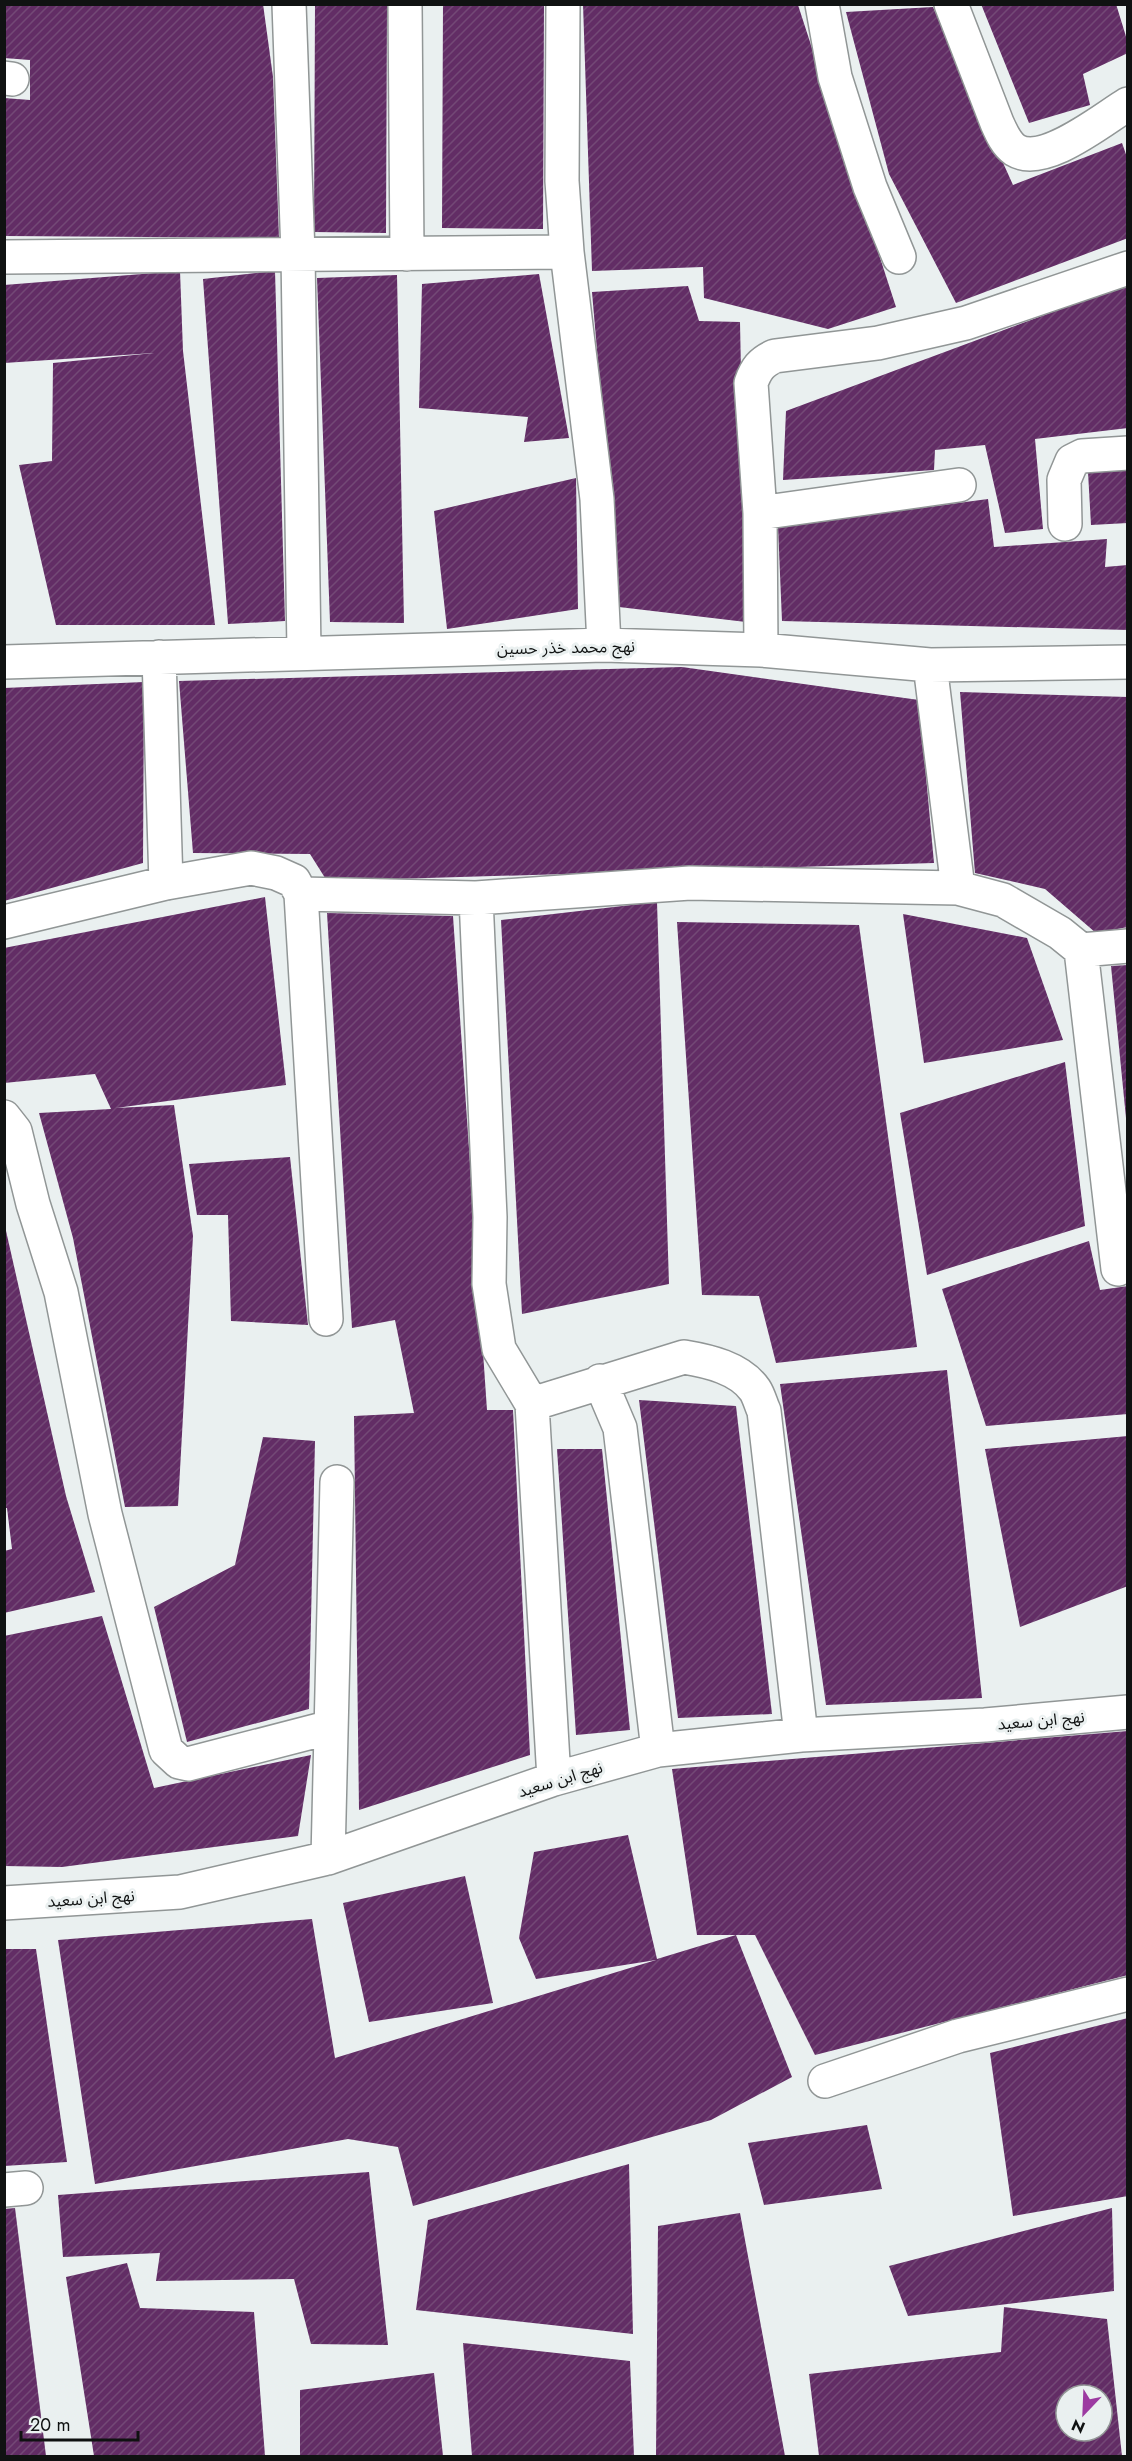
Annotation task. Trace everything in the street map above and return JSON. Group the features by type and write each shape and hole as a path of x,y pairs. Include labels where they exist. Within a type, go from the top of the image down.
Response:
{"street":[{"path":"289,4 298,254 303,652"},
{"path":"405,4 407,254"},
{"path":"563,4 562,181 567,252 597,499 604,645"},
{"path":"822,4 834,76 870,187 899,257"},
{"path":"951,4 997,123 1004,137 1014,149 1027,155 1041,154 1082,134 1128,104"},
{"path":"4,257 567,252"},
{"path":"761,650 760,513 751,383 756,369 765,360 775,356 878,343 966,323 1128,268"},
{"path":"1065,524 1064,480 1072,461 1082,456 1128,453"},
{"path":"760,513 958,485"},
{"name":"نهج محمد خذر حسين","path":"4,662 604,645 761,650 930,665 1128,662"},
{"path":"159,657 166,883"},
{"path":"930,665 958,888"},
{"path":"4,922 166,883 251,868 276,873 294,882 301,894 326,1319"},
{"path":"301,894 476,898 690,883 958,888 1003,900 1060,933 1081,950 1128,946"},
{"path":"476,898 490,1217 489,1284 499,1348 532,1404 554,1779"},
{"path":"1081,950 1118,1269"},
{"path":"4,1118 15,1131 33,1204 61,1292 105,1514 166,1750 179,1762 188,1764 331,1727"},
{"path":"532,1404 600,1381 684,1357 708,1361 733,1372 754,1389 764,1411 801,1735"},
{"path":"600,1381 620,1428 658,1750"},
{"path":"327,1858 337,1482"},
{"name":"نهج ابن سعيد","path":"4,1903 180,1892 327,1858 554,1779 658,1750 801,1735 985,1725 1128,1712"},
{"path":"825,2081 958,2036 1128,1994"}],"building":[{"path":"4,4 263,4 273,77 279,238 4,236 4,98 30,100 30,60 4,58"},
{"path":"315,4 387,4 386,233 314,232"},
{"path":"443,4 544,4 543,229 442,228"},
{"path":"583,4 798,5 896,307 828,329 704,298 703,267 592,271"},
{"path":"981,4 1116,4 1128,43 1128,53 1083,74 1090,105 1029,123"},
{"path":"933,7 1013,185 1122,143 1128,160 1128,238 956,303 889,174 846,12"},
{"path":"180,271 183,351 215,625 56,625 19,465 52,461 53,363 154,353 4,363 4,285"},
{"path":"275,271 285,621 228,624 203,279"},
{"path":"539,274 569,438 524,442 528,417 419,408 422,284"},
{"path":"397,275 404,623 330,622 317,278"},
{"path":"1128,284 1128,428 1035,439 1043,529 1005,533 985,445 935,450 934,470 783,480 786,411"},
{"path":"688,286 699,321 740,322 746,622 619,607 592,292"},
{"path":"1128,470 1128,523 1091,525 1088,472"},
{"path":"576,478 578,609 447,629 434,511"},
{"path":"988,499 994,547 1107,539 1105,567 1128,565 1128,630 782,621 778,527"},
{"path":"682,667 919,700 934,863 327,881 310,854 193,853 179,681"},
{"path":"144,682 143,863 4,901 4,688"},
{"path":"960,692 1128,697 1128,927 1096,933 1045,889 975,873"},
{"path":"265,897 286,1085 116,1108 174,1105 193,1236 178,1506 125,1507 73,1238 39,1113 111,1109 95,1074 4,1083 4,948"},
{"path":"657,902 669,1284 522,1314 501,920"},
{"path":"327,913 453,916 487,1410 513,1410 530,1755 359,1810 354,1416 414,1413 395,1320 352,1328"},
{"path":"903,914 1027,938 1063,1040 924,1063"},
{"path":"677,922 859,925 917,1347 776,1363 759,1296 702,1295"},
{"path":"1128,965 1128,1118 1126,1118 1111,966"},
{"path":"1065,1062 1085,1226 927,1275 900,1113"},
{"path":"290,1157 308,1325 231,1321 228,1215 197,1215 189,1164"},
{"path":"4,1222 66,1496 95,1592 4,1613 4,1551 12,1549 7,1508 4,1508"},
{"path":"1089,1241 1100,1290 1128,1286 1128,1414 986,1426 942,1289"},
{"path":"947,1370 982,1698 826,1705 780,1384"},
{"path":"639,1400 736,1406 772,1714 678,1718"},
{"path":"1128,1436 1128,1586 1020,1627 985,1449"},
{"path":"263,1437 315,1441 309,1709 187,1742 154,1607 235,1565"},
{"path":"557,1449 602,1449 630,1730 576,1735"},
{"path":"102,1616 154,1788 311,1755 298,1836 62,1867 4,1866 4,1636"},
{"path":"1128,1731 1128,1975 815,2055 755,1935 697,1935 672,1769"},
{"path":"628,1835 657,1959 736,1935 792,2077 711,2120 413,2206 398,2147 348,2139 95,2184 58,1940 312,1919 335,2058 656,1960 536,1979 519,1938 534,1852"},
{"path":"465,1876 493,2003 369,2022 343,1903"},
{"path":"4,1949 36,1949 67,2162 4,2166"},
{"path":"1128,2018 1128,2196 1013,2216 990,2053"},
{"path":"867,2125 882,2189 764,2205 748,2143"},
{"path":"629,2164 633,2334 416,2310 428,2220"},
{"path":"369,2172 388,2345 311,2344 294,2279 156,2281 160,2253 63,2257 58,2195"},
{"path":"15,2208 46,2456 4,2456 4,2209"},
{"path":"1112,2208 1114,2291 908,2316 889,2266"},
{"path":"740,2213 785,2456 656,2456 658,2226"},
{"path":"127,2263 140,2308 254,2312 265,2456 94,2456 66,2277"},
{"path":"1004,2307 1107,2319 1122,2456 819,2456 809,2374 1001,2352"},
{"path":"463,2343 630,2361 634,2456 472,2456"},
{"path":"434,2373 443,2456 300,2456 300,2390"}]}
